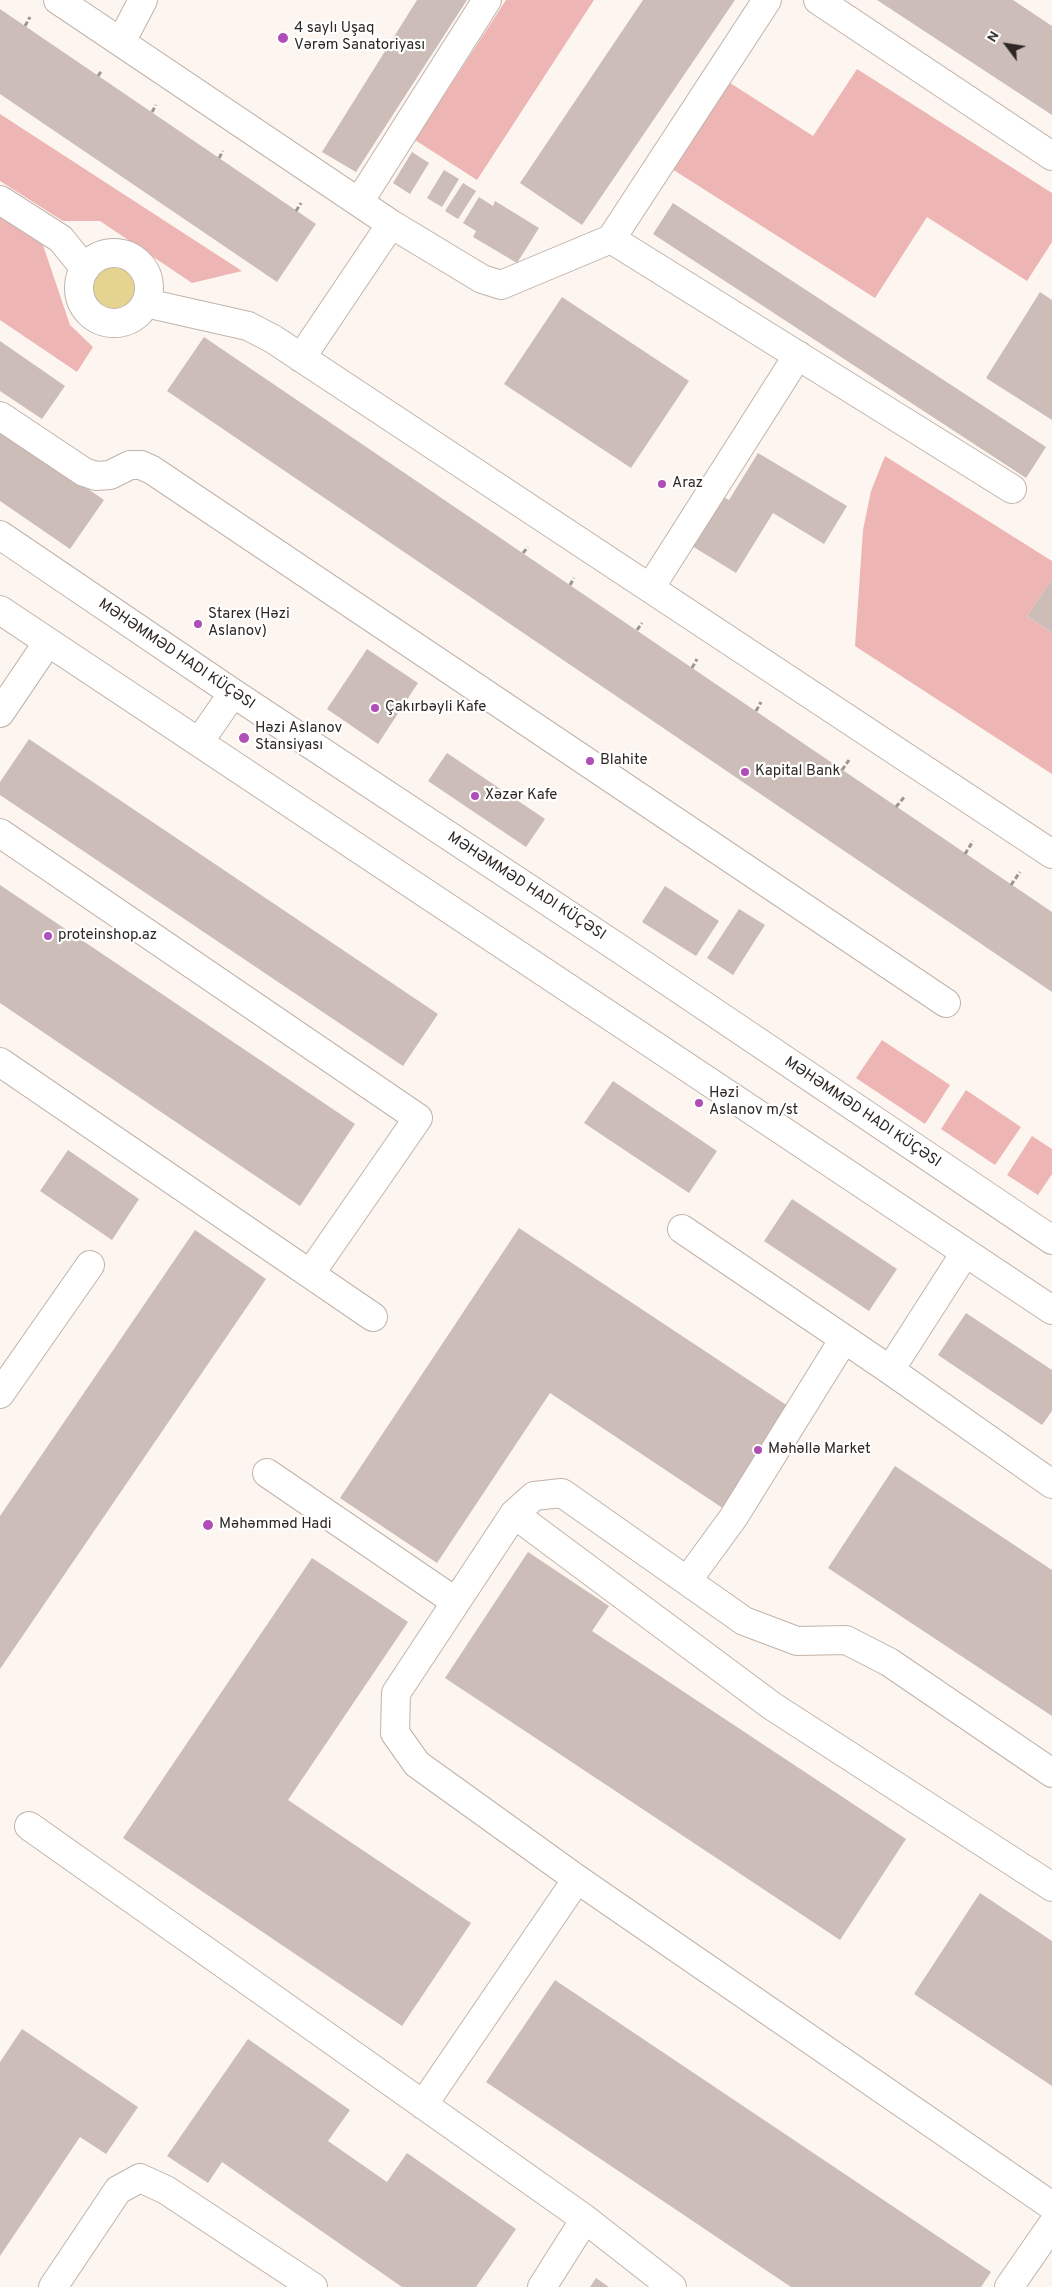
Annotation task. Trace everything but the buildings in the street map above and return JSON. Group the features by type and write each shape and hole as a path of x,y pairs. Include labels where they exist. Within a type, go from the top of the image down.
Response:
{"street":[{"path":"58,0 391,224 482,279 502,285 611,239 767,0"},
{"path":"121,42 143,0"},
{"path":"359,202 487,0"},
{"path":"818,0 1052,156"},
{"path":"0,200 61,239 85,269"},
{"path":"301,358 391,224"},
{"path":"611,239 1012,489"},
{"path":"106,254 123,254 132,258 138,263 148,278 146,303 140,311 125,322 115,324 96,319 89,313 80,296 81,277 85,269 98,257 106,254"},
{"path":"146,303 248,326 301,358 1052,854"},
{"path":"650,588 798,354"},
{"path":"0,416 84,472 96,476 110,474 130,465 141,465 152,470 946,1003"},
{"name":"MƏHƏMMƏD HADI KÜÇƏSI","path":"0,535 233,693 620,949 1052,1240"},
{"path":"0,610 1052,1310"},
{"path":"0,713 48,642"},
{"path":"198,742 233,693"},
{"path":"0,834 418,1118 310,1274"},
{"path":"2,1068 373,1317"},
{"path":"682,1229 890,1370 1052,1484"},
{"path":"890,1370 965,1253"},
{"path":"0,1394 90,1265"},
{"path":"688,1581 733,1518 844,1340"},
{"path":"267,1473 456,1602"},
{"path":"1052,1773 889,1662 846,1640 797,1641 744,1621 562,1494 534,1496 514,1514 396,1693 395,1733 417,1764 577,1878 1052,2206"},
{"path":"514,1514 772,1706 1052,1887"},
{"path":"29,1826 585,2219 672,2287"},
{"path":"423,2105 577,1878"},
{"path":"53,2287 118,2190 140,2178 166,2190 313,2287"},
{"path":"542,2287 585,2219"},
{"path":"1009,2287 1052,2226"}],"shaded area":[{"path":"506,0 594,0 477,180 415,140"},
{"path":"857,69 1052,193 1052,242 1027,281 927,217 875,298 672,169 727,81 813,136"},
{"path":"0,114 242,271 192,283 100,221 63,221 0,181"},
{"path":"0,217 43,245 70,325 93,347 77,372 0,320"},
{"path":"114,261 128,265 135,272 139,286 135,300 128,307 114,311 100,307 93,300 89,286 93,272 100,265"},
{"path":"885,456 1052,561 1052,579 1027,616 1052,633 1052,774 855,646 863,530 871,491"},
{"path":"882,1040 950,1085 925,1124 856,1078"},
{"path":"966,1090 1021,1127 995,1165 941,1129"},
{"path":"1032,1136 1052,1149 1052,1174 1038,1195 1007,1175"}],"place":[{"name":"4 saylı Uşaq Vərəm Sanatoriyası","path":"283,38"},
{"name":"Araz","path":"662,484"},
{"name":"Starex (Həzi Aslanov)","path":"198,624"},
{"name":"Çakırbəyli Kafe","path":"375,708"},
{"name":"Həzi Aslanov Stansiyası","path":"244,738"},
{"name":"Blahite","path":"590,761"},
{"name":"Kapital Bank","path":"745,772"},
{"name":"Xəzər Kafe","path":"475,796"},
{"name":"proteinshop.az","path":"48,936"},
{"name":"Həzi Aslanov m/st","path":"699,1103"},
{"name":"Mәhәllә Market","path":"758,1450"},
{"name":"Məhəmməd Hadi","path":"208,1525"}]}
